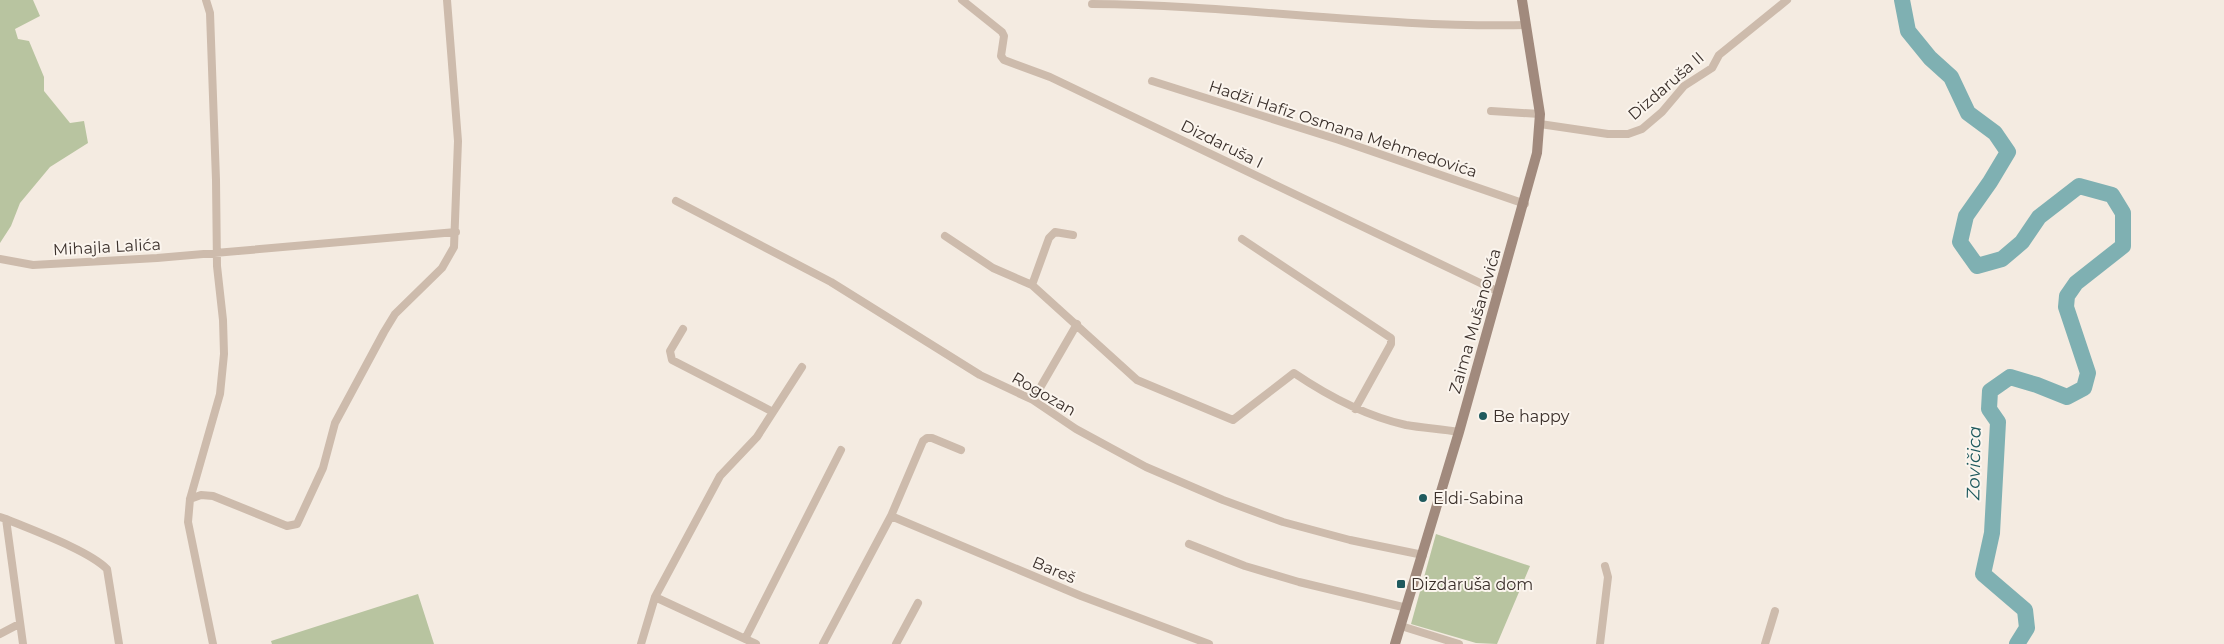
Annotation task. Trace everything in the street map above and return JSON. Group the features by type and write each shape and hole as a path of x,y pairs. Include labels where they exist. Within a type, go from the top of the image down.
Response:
{"street":[{"path":"206,0 210,12 216,180 216,254 224,354 222,382 190,499 188,522 213,644"},
{"path":"190,499 201,495 213,496 287,526 297,524 323,468 335,423 384,332 395,314 442,268 454,247 458,140 447,0"},
{"name":"Dizdaruša I","path":"962,0 1002,32 1004,36 1001,56 1004,60 1050,77 1499,292"},
{"name":"Zaima Mušanovića","path":"1394,644 1407,608 1459,432 1525,204 1537,152 1540,119 1522,0"},
{"name":"Dizdaruša II","path":"1491,111 1540,119 1608,134 1628,134 1642,129 1662,112 1684,86 1712,68 1719,55 1787,0"},
{"path":"1092,4 1140,5 1321,19 1469,26 1526,25"},
{"name":"Hadži Hafiz Osmana Mehmedovića","path":"1152,81 1339,140 1525,204"},
{"name":"Rogozan","path":"676,201 831,282 980,375 1033,400 1076,429 1146,467 1223,500 1283,522 1350,540 1423,555"},
{"name":"Mihajla Lalića","path":"0,259 33,265 216,254 456,232"},
{"path":"1032,286 1049,238 1056,232 1073,235"},
{"path":"945,236 993,268 1032,286 1077,324 1137,380 1233,420 1294,373 1324,393 1355,408 1405,425 1459,432"},
{"path":"1242,239 1391,338 1391,344 1355,408"},
{"path":"1033,400 1077,324"},
{"path":"683,328 670,352 672,360 774,412"},
{"path":"641,644 655,597 720,476 757,437 802,367"},
{"path":"823,644 890,516 923,441 927,438 932,438 961,450"},
{"path":"746,639 841,450"},
{"name":"Bareš","path":"890,516 1080,596 1209,644"},
{"path":"3,518 22,644"},
{"path":"3,518 49,537 92,558 107,569 119,644"},
{"path":"1189,544 1244,566 1299,582 1407,608"},
{"path":"1600,644 1608,577 1605,566"},
{"path":"655,597 756,644"},
{"path":"896,644 918,603"},
{"path":"1766,644 1775,611"},
{"path":"0,634 18,624"},
{"path":"1401,626 1458,644"}],"green space":[{"path":"0,0 33,0 40,16 15,29 18,39 29,41 44,77 44,91 70,123 84,121 88,143 50,167 20,203 11,226 0,243"},
{"path":"1436,534 1530,566 1497,644 1476,643 1411,624"},
{"path":"418,594 434,644 272,644 271,641"}],"waterway":[{"name":"Zovičica","path":"1902,0 1908,31 1930,58 1951,77 1968,113 1995,133 2008,152 1966,216 1960,242 1977,266 2002,259 2022,242 2039,217 2079,186 2112,195 2123,213 2123,246 2076,283 2067,296 2066,307 2088,373 2084,388 2067,397 2010,377 1990,391 1989,409 1998,422 1992,533 1983,574 2025,610 2027,628 2017,644"}],"place":[{"name":"Be happy","path":"1483,416"},
{"name":"Eldi-Sabina","path":"1423,498"},
{"name":"Dizdaruša dom","path":"1401,584"}]}
